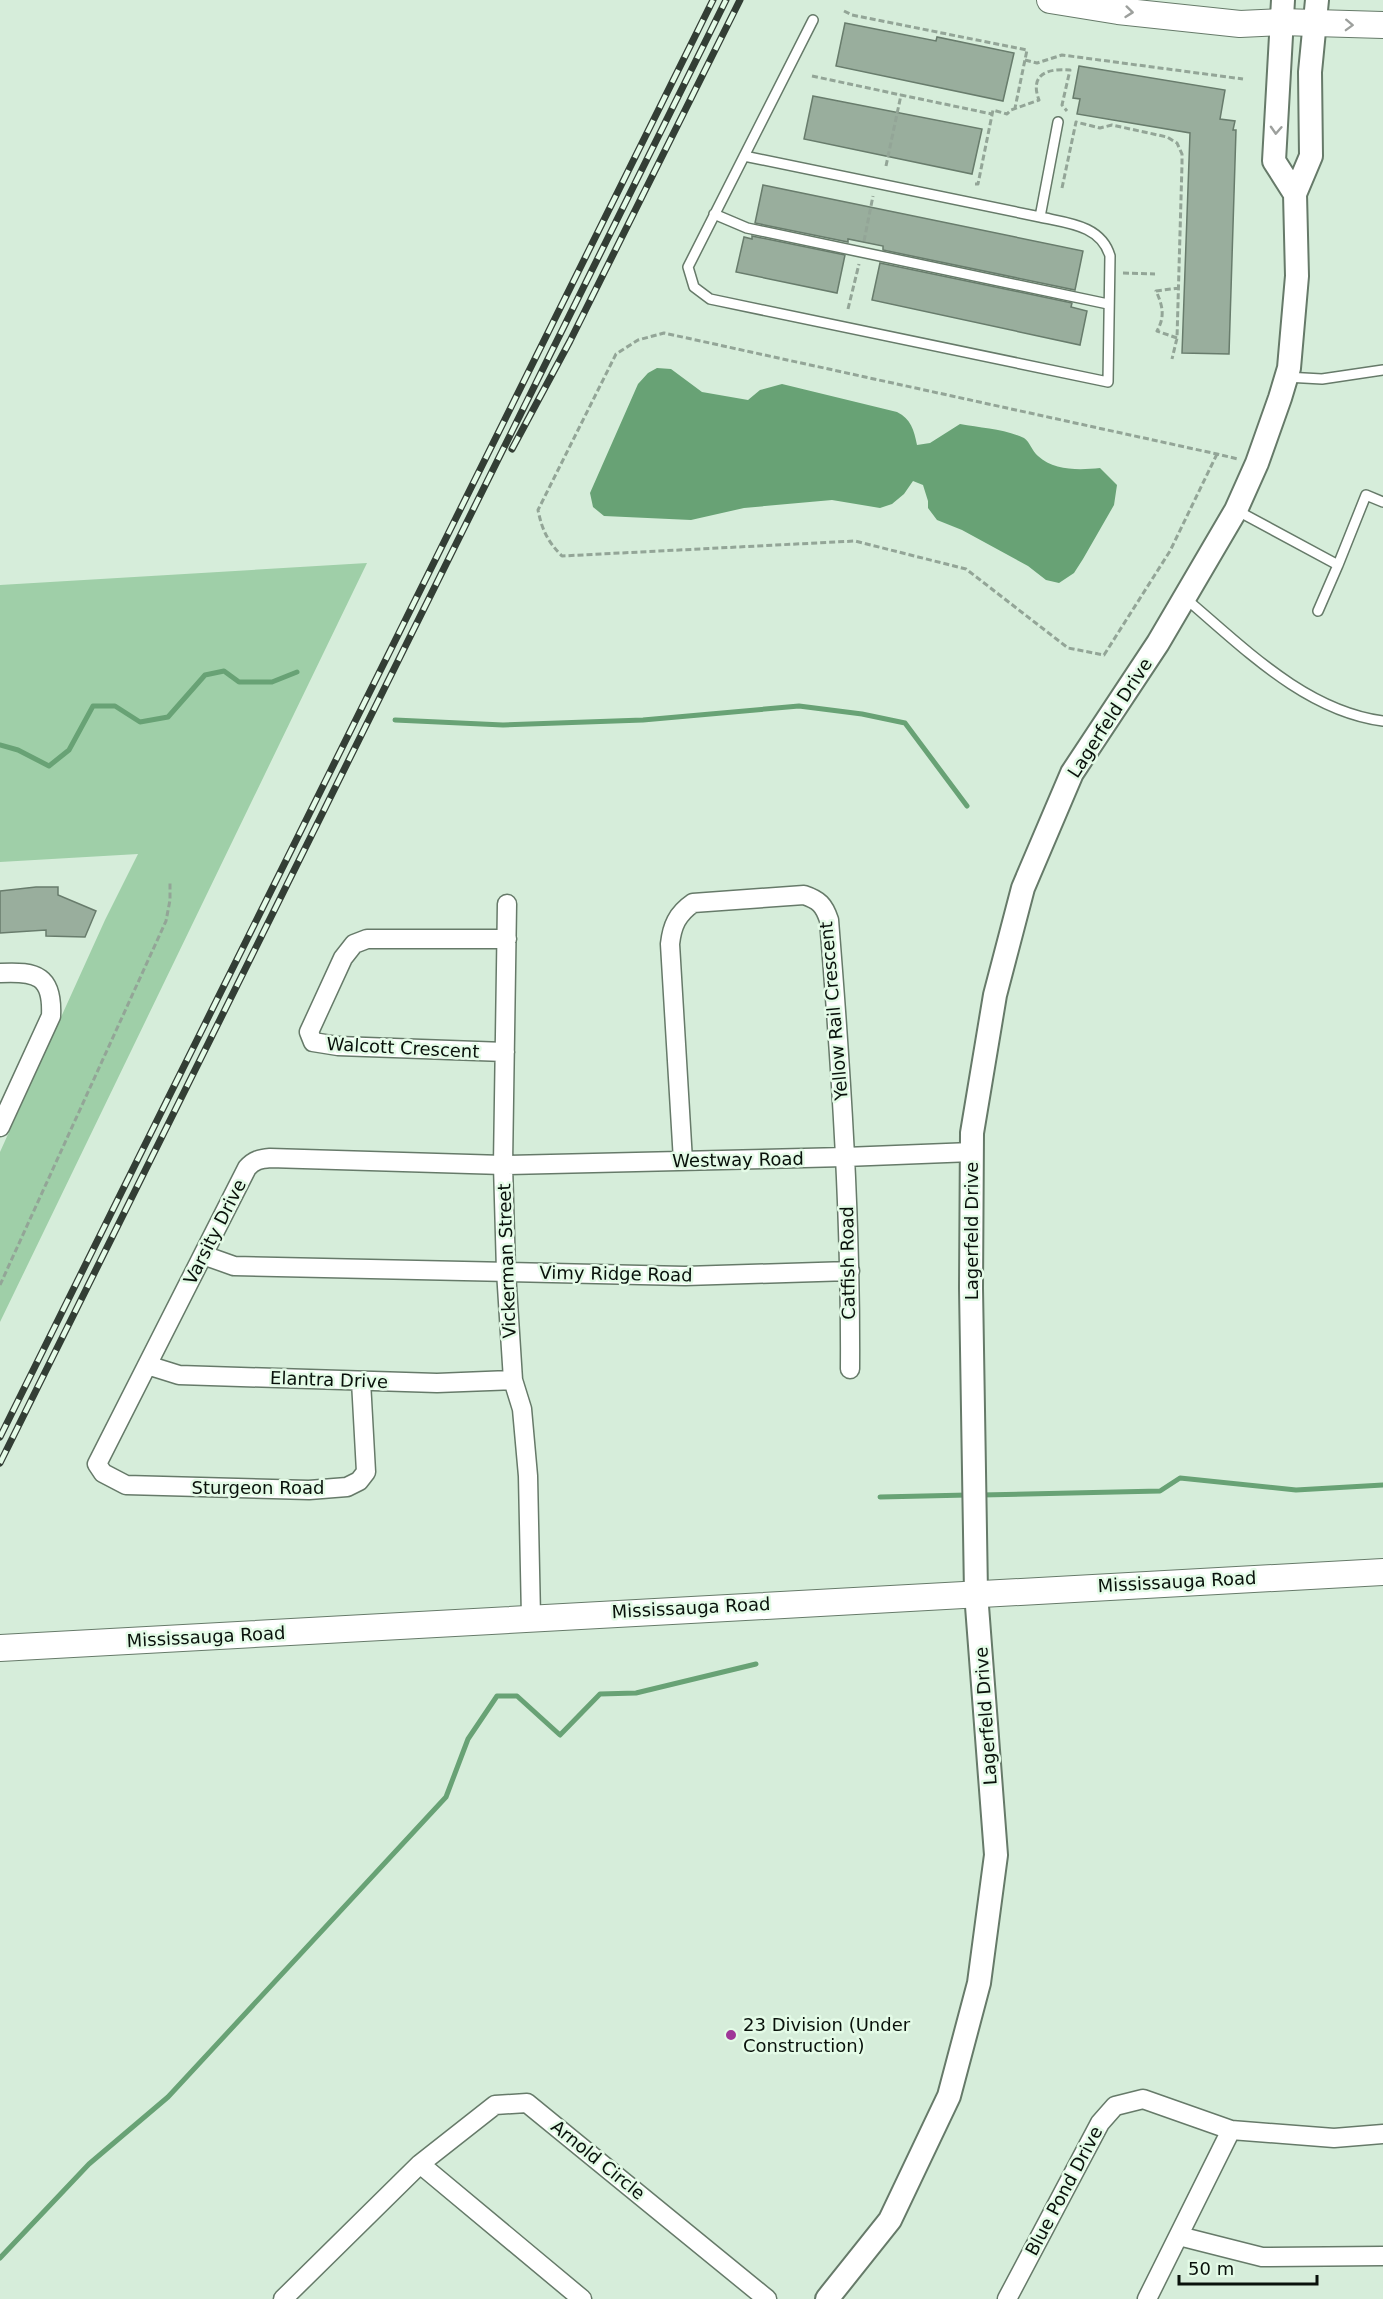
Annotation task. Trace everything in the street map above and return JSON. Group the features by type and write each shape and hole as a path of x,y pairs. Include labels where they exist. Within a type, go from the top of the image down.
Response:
{"main road":[{"path":"1050,0 1166,17 1240,24 1282,11 1316,12 1383,25"},
{"name":"Mississauga Road","path":"0,1648 531,1617 1383,1572"}],"street":[{"path":"1282,11 1274,161 1295,194"},
{"name":"Lagerfeld Drive","path":"827,2299 890,2220 949,2096 979,1983 996,1855 976,1593 971,1288 972,1133 995,995 1023,888 1072,773 1158,643 1236,510 1257,463 1289,368 1297,276 1295,194 1311,156 1310,67 1316,12"},
{"name":"Yellow Rail Crescent","path":"683,1161 670,944 672,929 683,910 693,903 804,895 817,899 824,907 829,920 845,1158"},
{"name":"Vickerman Street","path":"507,904 503,1165 506,1271 513,1380 522,1409 528,1476 531,1617"},
{"name":"Walcott Crescent","path":"505,1052 338,1046 313,1042 309,1032 343,958 354,944 361,940 507,939"},
{"path":"0,973 32,973 48,986 52,1001 51,1017 0,1127"},
{"name":"Westway Road","path":"503,1165 845,1158 972,1152"},
{"name":"Catfish Road","path":"845,1158 850,1271 850,1369"},
{"name":"Varsity Drive","path":"97,1464 247,1168 253,1162 259,1159 503,1165"},
{"name":"Vimy Ridge Road","path":"203,1256 234,1266 685,1276 850,1271"},
{"name":"Elantra Drive","path":"147,1365 179,1375 437,1383 513,1380"},
{"name":"Sturgeon Road","path":"97,1464 103,1473 126,1485 309,1490 347,1487 359,1481 366,1472 361,1381"},
{"name":"Blue Pond Drive","path":"1007,2299 1100,2122 1115,2106 1143,2099 1231,2130 1334,2138 1383,2134"},
{"name":"Arnold Circle","path":"283,2299 420,2164 495,2105 527,2103 768,2299"},
{"path":"1147,2299 1231,2130"},
{"path":"420,2164 582,2299"},
{"path":"1179,2236 1262,2257 1383,2256"}],"lane":[{"path":"744,156 1040,217 1093,231 1104,242 1110,256 1108,382 710,299 694,287 688,267 714,214 813,20"},
{"path":"1040,217 1058,122"},
{"path":"714,214 747,228 1108,303"},
{"path":"1286,377 1322,379 1383,370"},
{"path":"1318,611 1366,495 1383,502"},
{"path":"1236,510 1338,565"},
{"path":"1185,598 1277,675 1320,700 1363,718 1383,721"}],"path":[{"path":"844,11 852,15 1027,50 1015,108"},
{"path":"1025,60 1037,63 1062,55 1243,79"},
{"path":"975,184 978,184 993,110 1007,114 1015,108 1040,100 1036,91 1037,81 1043,74 1054,68 1070,70 1062,105 1069,113"},
{"path":"812,76 992,114"},
{"path":"886,166 901,95"},
{"path":"1062,188 1076,122 1100,128 1112,124 1167,137 1177,143 1182,154 1182,164 1177,338 1172,359"},
{"path":"863,242 873,196"},
{"path":"848,309 859,262"},
{"path":"1121,273 1155,274"},
{"path":"1177,338 1157,331 1163,317 1163,310 1156,291 1179,288"},
{"path":"1217,454 1170,551 1104,655 1068,648 966,569 855,541 562,556 549,543 541,528 538,510 616,354 638,340 664,333 1217,454 1257,463"},
{"path":"0,1285 166,921 170,900 170,881"}],"shaded area":[{"path":"657,368 671,369 702,392 748,400 760,390 782,384 897,412 906,418 911,426 917,445 930,443 960,424 1009,433 1024,438 1044,461 1059,467 1100,468 1117,485 1114,505 1074,573 1059,583 1046,580 1028,566 962,530 937,520 928,508 923,485 913,481 904,494 892,504 880,508 832,500 744,508 691,520 604,516 593,507 590,493 638,384 648,373"},
{"path":"367,563 0,1322 0,1152 105,920 138,854 0,862 0,585"}],"building":[{"path":"845,23 936,41 937,37 1014,53 1003,101 836,66"},
{"path":"1079,66 1225,90 1220,119 1235,121 1233,130 1236,130 1229,354 1182,353 1190,133 1077,114 1080,99 1073,98"},
{"path":"813,96 982,129 972,174 804,139"},
{"path":"763,185 1083,251 1075,290 883,250 883,246 848,239 848,242 755,223"},
{"path":"752,236 845,255 837,293 736,272 744,237 752,239"},
{"path":"880,263 1072,303 1071,307 1087,311 1080,345 872,300"},
{"path":"58,887 58,895 96,911 85,937 46,936 46,930 0,933 0,891"}],"waterway":[{"path":"0,745 18,750 49,766 69,750 93,706 115,706 140,722 168,717 205,675 224,671 239,682 272,682 297,672"},
{"path":"395,720 503,725 643,720 799,706 862,714 905,723 967,806"},
{"path":"981,1495 1160,1491 1180,1478 1296,1490 1383,1485"},
{"path":"880,1497 968,1495"},
{"path":"0,2258 89,2164 168,2097 446,1797 468,1739 497,1696 517,1696 560,1735 600,1694 636,1693 756,1664"}],"railway":[{"path":"0,1437 713,0"},
{"path":"0,1463 726,0"},
{"path":"512,449 570,341 740,0"}],"place":[{"name":"23 Division (Under Construction)","path":"731,2035"}]}
